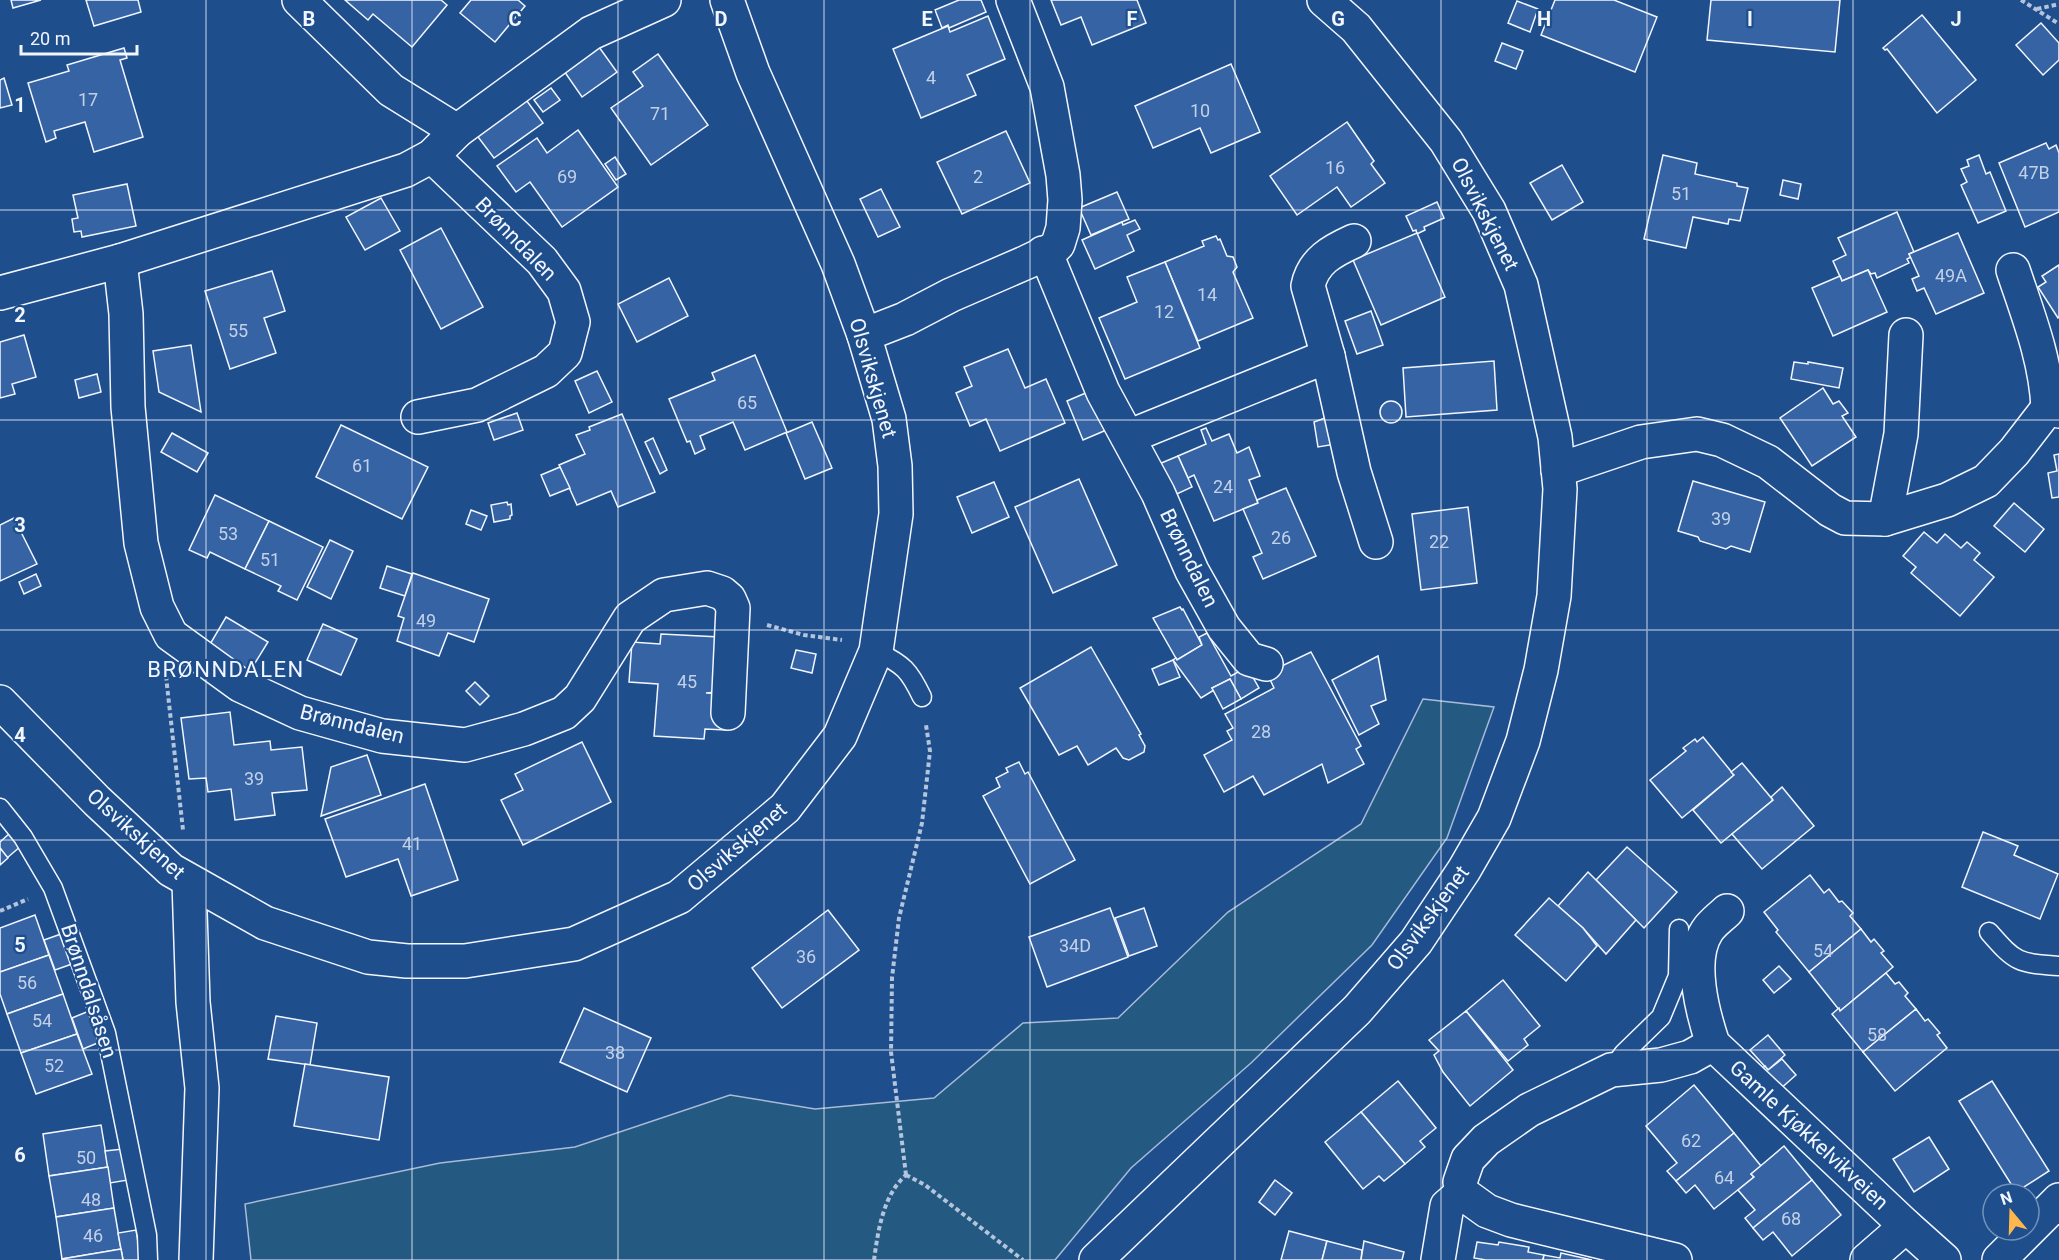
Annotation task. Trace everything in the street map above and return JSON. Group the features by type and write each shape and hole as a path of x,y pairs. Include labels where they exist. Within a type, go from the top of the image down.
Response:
{"street":[{"path":"298,0 391,90 457,131"},
{"path":"0,293 120,261 406,170 432,156 457,131 591,33 664,0"},
{"name":"Olsvikskjenet","path":"0,702 97,801 171,870 265,923 368,957 407,962 465,961 574,944 679,897 785,808 840,736 876,651 896,514 895,466 889,419 864,335 838,264 753,73 727,0"},
{"path":"864,335 905,319 951,295 1052,250 1058,244 1063,228 1065,200 1063,175 1047,87 1013,0"},
{"name":"Olsvikskjenet","path":"1096,1260 1357,1010 1416,942 1464,870 1494,818 1523,741 1541,670 1554,596 1560,489 1555,437 1521,285 1489,211 1446,141 1356,28 1324,0"},
{"name":"Brønndalen","path":"418,417 477,405 546,371 565,353 573,322 564,291 543,261 432,156"},
{"path":"1354,241 1330,252 1310,275 1308,286 1328,356 1354,472 1376,542"},
{"name":"Brønndalen","path":"1043,253 1049,261 1103,392 1158,493 1192,571 1224,628 1249,659 1266,664"},
{"name":"Brønndalen","path":"120,261 126,314 128,407 141,543 157,607 171,635 240,685 300,713 372,733 465,745 524,729 564,713 580,698 630,618 664,595 707,588 722,593 729,599 733,608"},
{"path":"1558,470 1641,442 1697,434 1722,440 1768,462 1830,510 1845,518 1885,519 1947,500 1986,481 2053,410 2032,326 2013,270"},
{"path":"1885,519 1901,434 1906,335"},
{"path":"1128,437 1328,356"},
{"path":"728,713 733,608"},
{"path":"189,882 193,1002 202,1088 196,1260"},
{"name":"Gamle Kjøkkelvikveien","path":"1727,911 1707,931 1697,959 1704,1017 1713,1044 1944,1260"},
{"name":"Gamle Kjøkkelvikveien","path":"1438,1260 1447,1206 1462,1193 1460,1182 1468,1159 1486,1140 1529,1110 1611,1070 1661,1065 1690,1057 1713,1044"},
{"path":"1462,1193 1487,1211 1511,1220 1675,1260"},
{"path":"1999,1260 2059,1200"},
{"name":"Gamle Kjøkkelvikveien","path":"1867,1260 1906,1226"}],"lane":[{"path":"876,651 894,660 911,675 922,697"},
{"name":"Brønndalsåsen","path":"0,808 23,837 53,888 106,1033 147,1235 148,1260"},
{"path":"1611,1070 1624,1053 1661,1017 1678,975 1678,929"},
{"path":"1989,932 2009,955 2026,964 2059,966"}],"path":[{"path":"2020,0 2059,24"},
{"path":"2037,9 2059,4"},
{"path":"733,608 749,621 804,635 852,642 876,651"},
{"path":"166,675 189,882"},
{"path":"906,1175 891,1052 892,978 899,918 922,823 930,751 922,697"},
{"path":"874,1260 878,1226 897,1183 906,1175"},
{"path":"906,1175 925,1185 1023,1260"}],"shaded area":[{"path":"1423,699 1494,707 1447,838 1372,945 1251,1063 1131,1168 1055,1260 251,1260 245,1204 440,1163 575,1147 730,1095 815,1109 934,1098 1023,1023 1118,1018 1228,912 1361,824"}],"building":[{"path":"11,0 41,0 13,8"},
{"path":"86,0 138,0 141,12 94,26"},
{"path":"345,0 441,0 447,5 412,47 373,14 368,20"},
{"path":"471,0 518,0 525,6 495,42 460,13"},
{"path":"959,0 981,0 986,12 949,28 948,25 942,28 935,10"},
{"path":"1051,0 1137,0 1146,23 1092,45 1081,17 1061,25"},
{"path":"1555,0 1614,0 1657,17 1635,72 1541,35"},
{"path":"1711,0 1840,0 1835,52 1707,40"},
{"path":"1517,1 1538,9 1530,32 1508,23"},
{"path":"1922,15 1976,80 1937,113 1887,49 1883,48"},
{"path":"988,16 1005,59 967,75 976,95 921,118 893,49 948,26 950,32"},
{"path":"2041,23 2059,43 2059,60 2043,75 2016,45"},
{"path":"1502,43 1523,51 1516,69 1495,61"},
{"path":"599,47 617,72 582,97 564,71"},
{"path":"124,48 127,58 120,60 143,137 94,152 85,122 54,131 56,138 46,142 28,83 69,71 67,65"},
{"path":"658,54 708,125 651,165 611,108 643,86 633,72"},
{"path":"1231,64 1260,132 1211,153 1200,128 1153,148 1135,106"},
{"path":"4,78 12,105 0,108 0,80"},
{"path":"551,88 560,100 543,112 534,100"},
{"path":"524,97 543,123 494,158 475,133"},
{"path":"1347,122 1374,161 1371,164 1385,183 1351,207 1337,187 1297,215 1270,176"},
{"path":"578,130 618,187 562,227 530,182 516,192 497,166 537,138 547,153"},
{"path":"1006,131 1030,183 962,214 937,162"},
{"path":"2046,143 2049,149 2056,145 2059,153 2059,212 2025,227 1999,163"},
{"path":"1663,155 1697,163 1695,174 1737,183 1737,186 1748,188 1740,221 1729,219 1728,224 1693,217 1686,248 1644,239"},
{"path":"1979,155 1986,174 1990,172 2006,211 1978,223 1961,185 1967,182 1961,169 1969,166 1967,160"},
{"path":"615,157 626,174 616,180 605,164"},
{"path":"1562,165 1583,202 1552,220 1530,183"},
{"path":"1783,180 1801,184 1798,199 1780,195"},
{"path":"127,184 136,226 82,237 81,231 74,232 72,219 78,218 73,195"},
{"path":"881,189 900,227 878,237 860,199"},
{"path":"1117,192 1129,219 1091,235 1079,208"},
{"path":"381,198 400,231 365,250 346,217"},
{"path":"1437,202 1444,218 1424,227 1425,230 1417,234 1416,230 1413,231 1406,216"},
{"path":"1897,212 1914,252 1909,254 1911,257 1907,259 1909,263 1877,278 1875,273 1871,274 1868,270 1842,281 1833,261 1846,255 1838,238"},
{"path":"1135,220 1140,229 1127,235 1134,251 1095,269 1082,240 1122,222 1123,225"},
{"path":"441,228 483,307 441,329 400,250"},
{"path":"1417,233 1445,297 1381,325 1353,260"},
{"path":"1958,233 1984,293 1936,314 1924,288 1917,291 1912,279 1919,276 1909,254"},
{"path":"1216,236 1218,240 1220,239 1227,256 1233,257 1237,267 1233,272 1253,318 1198,341 1165,262 1204,246 1202,241"},
{"path":"1165,262 1200,348 1125,379 1099,318 1137,302 1127,277"},
{"path":"2059,265 2058,318 2038,287 2046,282 2042,276"},
{"path":"1868,270 1887,312 1833,336 1812,288 1840,276 1842,281"},
{"path":"272,271 285,311 264,318 276,353 230,369 205,291"},
{"path":"669,278 688,316 637,342 618,304"},
{"path":"1371,311 1383,345 1357,354 1345,321"},
{"path":"24,335 36,377 12,384 15,394 0,398 0,342"},
{"path":"191,345 201,412 159,392 153,351"},
{"path":"1008,349 1025,388 1046,379 1065,423 1000,451 986,419 970,426 956,393 972,386 964,367"},
{"path":"755,355 787,432 745,450 733,422 700,436 705,449 695,454 690,441 687,442 669,399 715,380 712,373"},
{"path":"1494,361 1497,410 1406,417 1403,368"},
{"path":"1794,362 1843,368 1839,388 1791,379"},
{"path":"597,371 612,402 589,413 575,381"},
{"path":"97,374 101,392 79,398 75,380"},
{"path":"1823,388 1833,404 1839,401 1848,413 1842,416 1856,437 1812,466 1780,418"},
{"path":"1095,389 1111,428 1083,440 1067,401"},
{"path":"1391,401 1401,408 1402,412 1395,422 1391,423 1381,416 1380,412 1387,402"},
{"path":"517,413 523,430 494,440 488,423"},
{"path":"622,414 655,492 618,507 611,491 577,505 559,465 585,454 576,435 590,430 589,427"},
{"path":"1336,414 1342,443 1318,447 1314,422"},
{"path":"812,422 832,468 805,479 786,433"},
{"path":"341,425 428,467 402,519 316,477"},
{"path":"1206,428 1212,441 1229,434 1237,453 1249,447 1260,476 1249,480 1258,503 1214,521 1194,475 1188,478 1178,456 1206,444 1201,430"},
{"path":"172,433 208,453 197,472 161,452"},
{"path":"653,438 667,470 660,474 645,442"},
{"path":"2059,454 2059,497 2052,498 2048,473 2057,471 2054,455"},
{"path":"1178,456 1192,487 1166,499 1152,467"},
{"path":"560,467 570,488 550,496 541,475"},
{"path":"1079,479 1117,565 1053,593 1015,507"},
{"path":"1693,481 1765,502 1750,552 1731,546 1726,549 1678,531"},
{"path":"994,482 1009,517 972,533 957,497"},
{"path":"1286,488 1316,556 1263,579 1253,557 1262,553 1243,509 1258,503 1257,500"},
{"path":"215,495 269,521 245,569 210,552 207,558 189,550"},
{"path":"507,502 508,505 511,504 510,519 494,522 491,505"},
{"path":"2014,503 2044,529 2025,552 1994,526"},
{"path":"1468,507 1477,583 1421,590 1412,514"},
{"path":"471,510 487,516 481,530 466,524"},
{"path":"14,518 37,564 0,581 0,525"},
{"path":"269,521 323,547 297,600 278,591 281,586 245,569"},
{"path":"1924,532 1937,543 1945,534 1961,548 1967,542 1980,553 1974,560 1994,577 1960,616 1911,573 1916,567 1903,556"},
{"path":"330,540 353,551 331,599 307,587"},
{"path":"387,566 412,574 405,596 380,588"},
{"path":"413,573 489,599 474,642 448,633 439,656 397,641 404,618 398,616"},
{"path":"36,574 41,586 24,594 19,582"},
{"path":"1180,607 1202,645 1177,660 1153,618"},
{"path":"226,617 268,642 247,676 206,651"},
{"path":"323,624 357,639 341,675 307,660"},
{"path":"1207,633 1231,676 1247,667 1259,688 1241,699 1230,679 1212,688 1214,690 1201,698 1173,660 1176,658 1177,660 1202,645 1199,637"},
{"path":"661,634 720,637 717,692 706,693 728,694 726,730 705,729 704,739 654,736 658,684 629,682 632,642 660,644"},
{"path":"1091,647 1141,734 1139,735 1145,746 1144,752 1129,760 1123,758 1116,748 1088,765 1077,746 1059,755 1020,688"},
{"path":"796,650 816,654 812,673 791,668"},
{"path":"1311,652 1361,746 1356,749 1364,764 1328,783 1322,764 1264,795 1253,776 1224,792 1204,755 1232,740 1227,731 1233,728 1225,714 1274,688 1267,673"},
{"path":"1378,656 1386,700 1371,706 1379,724 1359,735 1332,680"},
{"path":"1173,660 1180,677 1159,685 1152,669"},
{"path":"1230,679 1241,699 1223,709 1212,688"},
{"path":"475,682 489,696 480,705 466,691"},
{"path":"230,712 234,745 270,741 271,750 302,747 307,790 272,793 275,815 235,820 231,789 208,792 206,778 189,779 181,718"},
{"path":"1703,737 1734,775 1682,818 1650,780 1686,751 1683,748 1695,739 1697,742"},
{"path":"582,742 611,802 523,845 501,800 523,790 515,774"},
{"path":"367,755 381,795 321,816 331,767"},
{"path":"1019,762 1025,774 1028,772 1075,860 1030,884 983,796 1000,787 996,778 1008,772 1006,768"},
{"path":"1742,763 1773,800 1721,843 1693,810 1734,775 1731,772"},
{"path":"425,784 458,880 411,896 398,859 346,877 325,819"},
{"path":"1782,787 1814,826 1762,869 1732,834 1773,800 1771,797"},
{"path":"1983,832 2018,846 2014,855 2058,874 2040,919 1962,887"},
{"path":"10,833 21,846 7,858 0,848 0,842"},
{"path":"1627,847 1677,892 1644,928 1596,880"},
{"path":"0,848 8,858 0,865"},
{"path":"1588,872 1636,920 1606,954 1583,928 1558,906"},
{"path":"1810,875 1824,893 1829,889 1839,902 1842,901 1853,913 1850,916 1861,929 1809,972 1776,932 1778,930 1764,912"},
{"path":"1549,898 1583,928 1597,946 1566,981 1515,935"},
{"path":"1110,908 1128,957 1047,987 1029,937"},
{"path":"1144,908 1157,946 1129,956 1115,918"},
{"path":"828,910 859,950 782,1008 752,968"},
{"path":"35,915 49,955 0,972 0,928"},
{"path":"1861,929 1871,942 1874,939 1884,951 1881,953 1893,967 1840,1011 1809,972"},
{"path":"61,934 72,964 55,970 44,940"},
{"path":"49,955 63,994 7,1014 0,994 0,972"},
{"path":"1779,966 1791,979 1774,993 1763,980"},
{"path":"1886,973 1895,984 1899,982 1908,993 1905,996 1916,1009 1863,1052 1832,1014 1839,1008 1840,1011"},
{"path":"1503,980 1540,1026 1524,1039 1528,1045 1508,1061 1466,1011"},
{"path":"63,994 77,1034 21,1053 7,1014"},
{"path":"584,1008 651,1038 627,1092 560,1062"},
{"path":"1916,1009 1925,1021 1928,1019 1940,1033 1937,1035 1947,1048 1895,1091 1863,1052"},
{"path":"89,1011 100,1042 83,1049 72,1018"},
{"path":"1466,1011 1513,1070 1470,1106 1443,1072 1434,1055 1439,1051 1429,1040"},
{"path":"276,1016 317,1023 310,1065 268,1059"},
{"path":"77,1034 92,1074 36,1094 21,1053"},
{"path":"1768,1035 1785,1055 1768,1070 1750,1050"},
{"path":"1782,1059 1796,1075 1779,1090 1761,1070 1765,1066 1768,1070"},
{"path":"305,1064 389,1077 379,1140 294,1126"},
{"path":"1398,1081 1436,1128 1420,1141 1425,1147 1405,1164 1361,1112"},
{"path":"1992,1081 2049,1171 2032,1182 2010,1182 1959,1101"},
{"path":"1694,1085 1734,1133 1676,1181 1667,1171 1677,1163 1646,1126"},
{"path":"1361,1112 1405,1164 1384,1181 1379,1176 1363,1189 1325,1142"},
{"path":"101,1125 108,1167 49,1176 43,1134"},
{"path":"1734,1133 1761,1166 1751,1174 1754,1177 1714,1209 1695,1185 1686,1193 1676,1181"},
{"path":"1929,1137 1949,1169 1914,1192 1893,1159"},
{"path":"1784,1146 1812,1180 1753,1228 1745,1218 1755,1210 1738,1190 1754,1177 1751,1174"},
{"path":"123,1149 128,1180 110,1183 105,1151"},
{"path":"108,1167 114,1208 56,1217 49,1176"},
{"path":"1275,1180 1292,1193 1275,1215 1259,1202"},
{"path":"1812,1180 1841,1215 1792,1256 1773,1232 1763,1240 1753,1228"},
{"path":"114,1208 121,1249 62,1259 56,1217"},
{"path":"136,1230 141,1260 123,1260 118,1233"},
{"path":"1289,1231 1327,1241 1322,1260 1281,1260"},
{"path":"1327,1241 1362,1250 1361,1260 1322,1260"},
{"path":"1364,1241 1404,1252 1402,1260 1361,1260"},
{"path":"1477,1242 1498,1245 1499,1242 1529,1247 1528,1252 1544,1255 1543,1260 1474,1258"},
{"path":"121,1249 123,1260 62,1260 62,1259"},
{"path":"1561,1253 1592,1260 1543,1260 1544,1255 1560,1258"}],"district":[{"name":"BRØNNDALEN","path":"226,669"}]}
